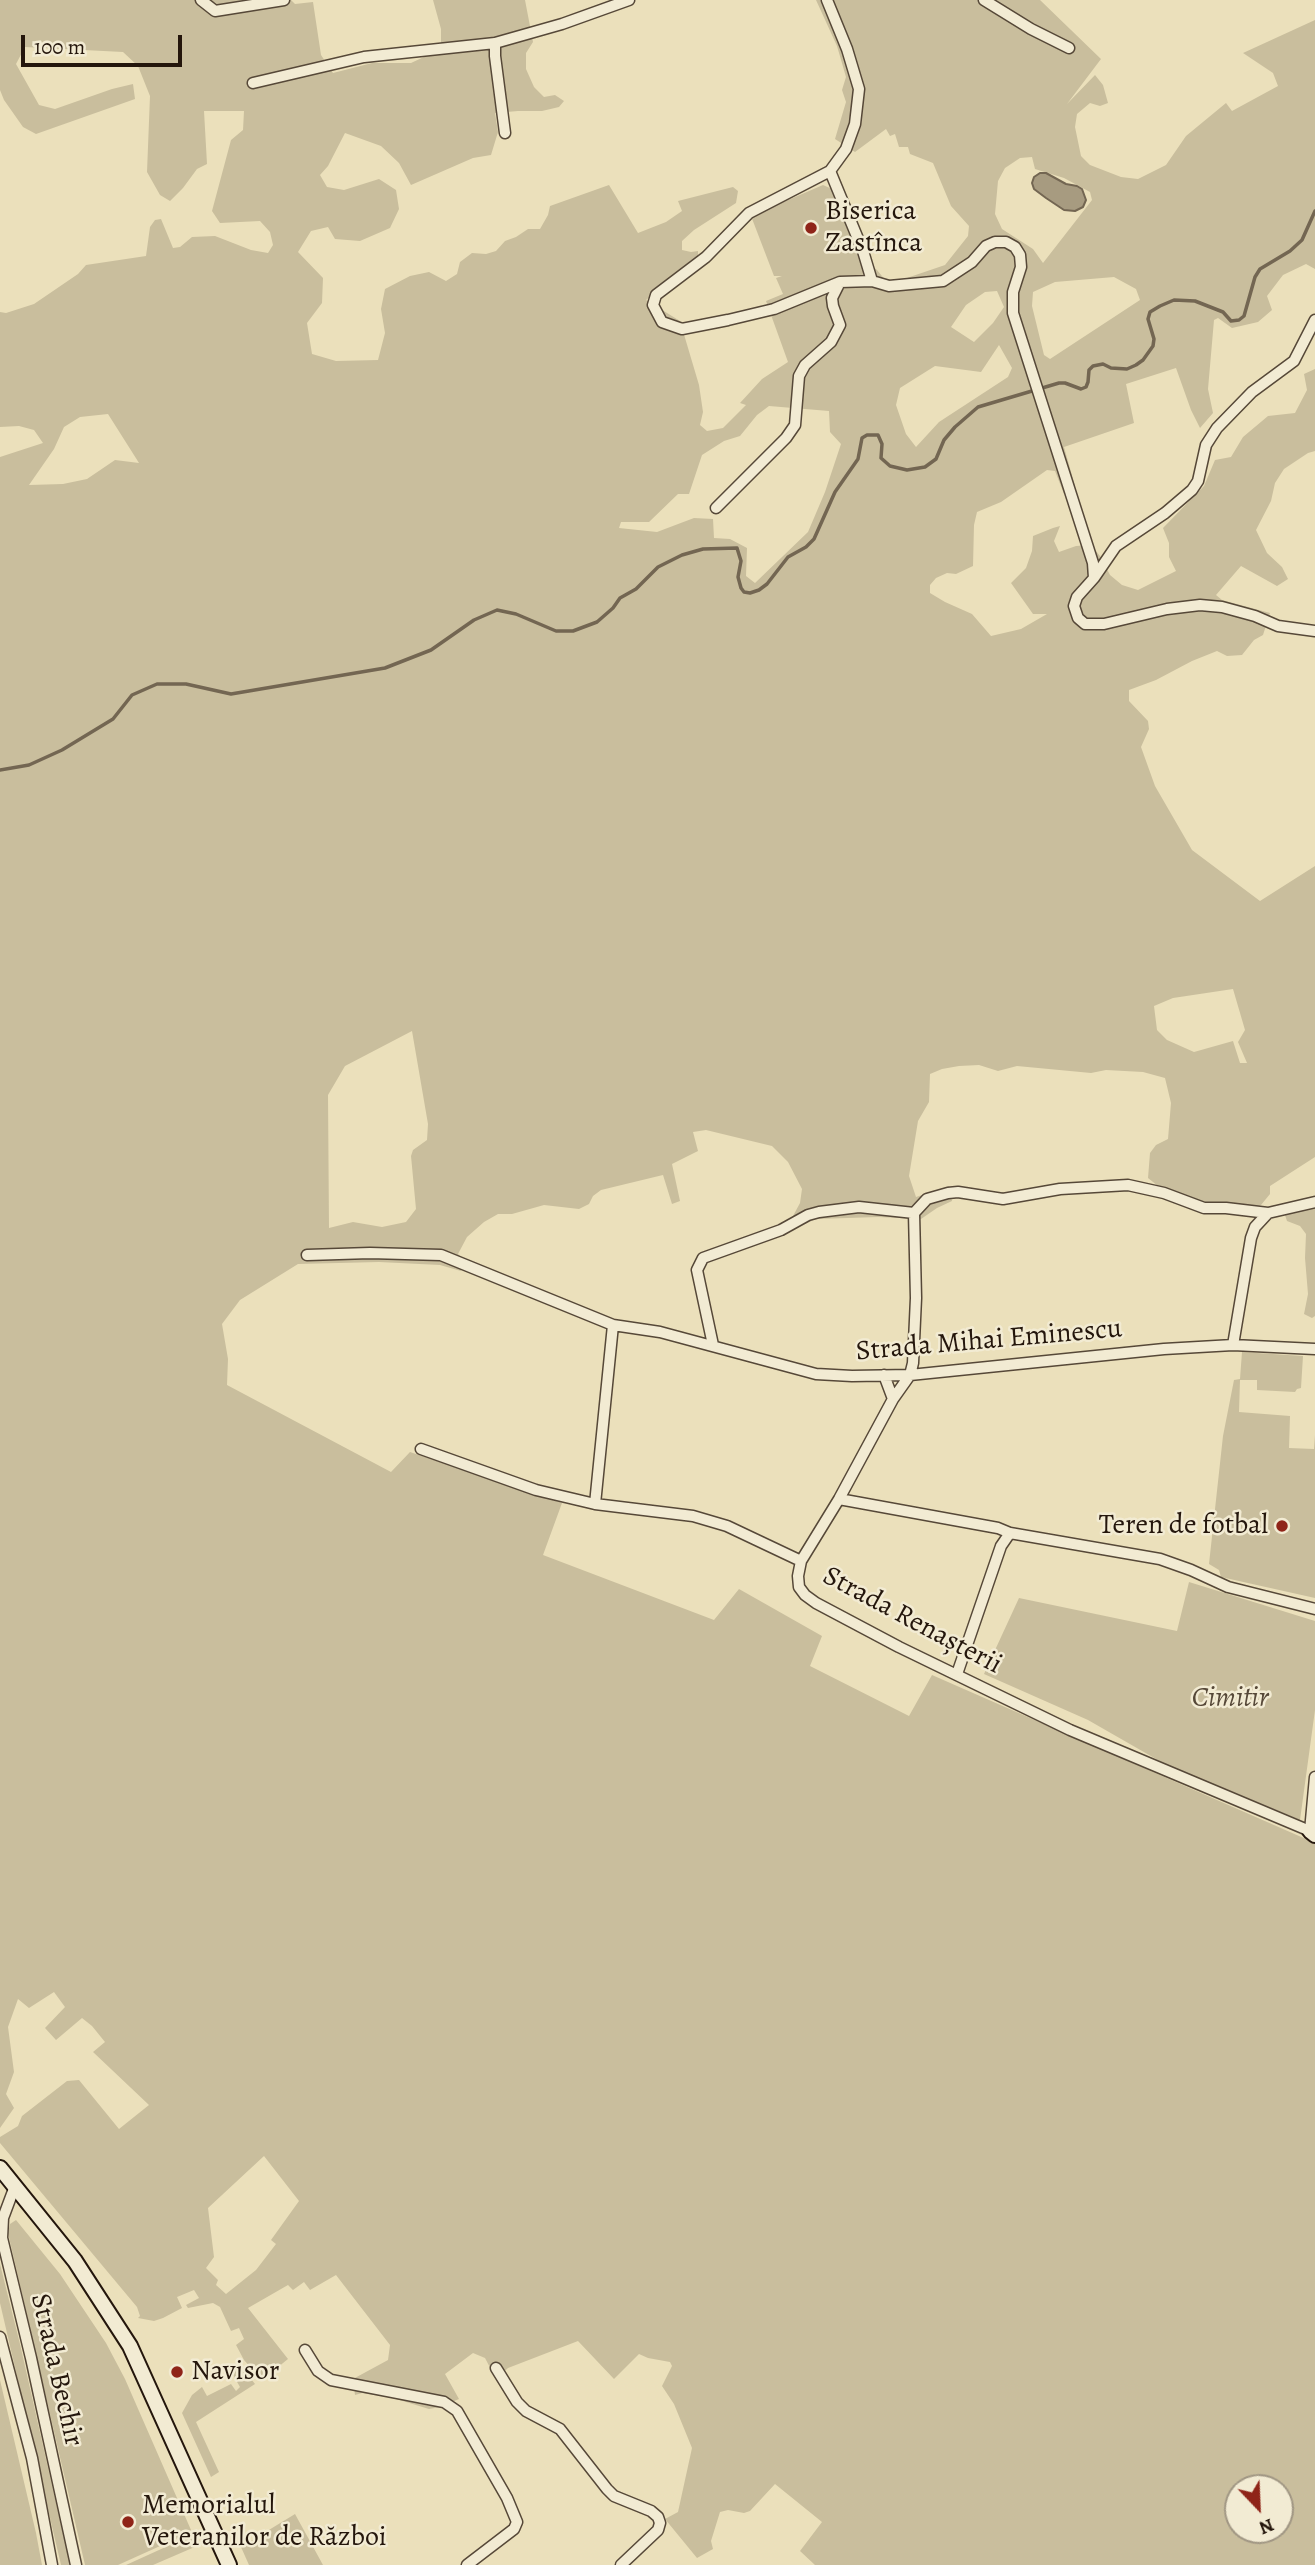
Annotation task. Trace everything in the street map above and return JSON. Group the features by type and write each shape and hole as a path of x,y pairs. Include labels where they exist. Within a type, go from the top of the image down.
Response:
{"main road":[{"path":"0,2168 75,2261 130,2346 229,2565"}],"street":[{"path":"201,0 215,10 284,0"},
{"path":"253,83 364,57 495,43 562,24 629,0"},
{"path":"827,0 847,49 859,89 855,124 846,149 830,171 749,213 706,257 656,295 653,304 662,322 682,329 774,309 840,282 872,281 889,286 943,281 972,262 986,246 995,242 1006,242 1015,247 1020,255 1021,267 1013,292 1013,313 1093,563 1094,578"},
{"path":"984,0 1031,29 1069,47"},
{"path":"495,43 505,133"},
{"path":"830,171 863,251 872,281"},
{"path":"716,508 786,438 795,425 799,376 805,365 831,342 840,325 832,298 840,282"},
{"path":"1315,320 1294,361 1252,392 1217,428 1206,445 1198,481 1192,490 1165,513 1116,546 1077,597 1074,606 1078,618 1086,624 1104,624 1167,609 1200,605 1222,607 1278,626 1315,631"},
{"path":"801,1561 839,1499 893,1399 910,1375 916,1298 914,1213 926,1199 958,1192 1003,1199 1060,1189 1129,1185 1164,1193 1204,1208 1268,1213 1315,1202"},
{"path":"713,1345 697,1270 699,1262 707,1255 781,1230 819,1212 859,1207 914,1213"},
{"path":"1233,1345 1251,1238 1255,1227 1268,1213"},
{"name":"Strada Mihai Eminescu","path":"307,1255 370,1252 440,1255 613,1325 660,1332 816,1374 910,1375 1164,1349 1233,1345 1315,1349"},
{"path":"595,1503 613,1325"},
{"path":"884,1375 893,1399"},
{"name":"Strada Renașterii","path":"421,1449 536,1489 595,1503 693,1516 727,1526 801,1561 799,1587 805,1595 899,1647 1070,1730 1312,1833"},
{"path":"839,1499 1160,1559 1251,1595 1315,1609"},
{"path":"957,1674 1001,1546 1010,1533"},
{"path":"1312,1833 1315,1777"},
{"name":"Strada Bechir","path":"15,2186 4,2218 2,2238 76,2565"},
{"path":"0,2337 32,2458 52,2565"},
{"path":"305,2350 318,2371 331,2380 444,2402 457,2411 507,2497 517,2522 514,2529 467,2565"},
{"path":"496,2368 517,2402 526,2411 560,2429 614,2496 651,2511 658,2517 658,2530 621,2565"}],"green space":[{"path":"0,0 291,0 295,4 313,2 321,55 333,73 372,63 411,63 441,49 441,29 433,0 525,0 533,42 526,53 526,69 534,87 544,97 555,95 564,101 559,107 542,111 495,113 498,132 491,155 473,158 411,185 399,163 381,146 345,133 328,166 320,175 327,187 344,190 379,179 396,190 399,209 390,228 360,241 335,239 328,227 311,231 298,252 323,278 322,303 307,323 312,354 336,361 378,360 385,333 381,309 385,289 410,276 429,272 446,281 457,274 460,262 472,253 486,254 496,251 505,241 528,229 540,229 550,206 609,185 638,233 666,222 682,211 678,201 733,187 738,191 736,203 682,241 682,250 698,251 698,259 646,300 680,321 699,385 703,412 700,425 707,431 723,428 746,405 740,403 762,379 788,362 766,301 783,294 776,278 782,276 774,276 751,216 823,185 832,189 852,241 850,248 886,281 901,280 945,265 968,236 969,226 951,206 933,163 910,154 908,147 899,147 895,134 890,136 886,129 855,152 835,139 846,102 842,90 846,77 837,46 816,0 1040,0 1101,59 1067,104 1095,75 1103,85 1108,103 1100,106 1090,103 1077,114 1075,127 1081,156 1090,165 1121,177 1138,179 1166,165 1186,136 1226,103 1232,111 1278,86 1273,73 1243,53 1315,20 1315,269 1306,264 1283,275 1267,296 1272,310 1258,322 1232,328 1218,318 1214,320 1208,389 1213,413 1200,428 1176,368 1126,384 1134,423 1064,447 1075,486 1064,494 1055,471 1047,470 1001,502 977,512 973,566 956,574 947,573 936,578 930,585 930,593 972,614 991,636 1021,629 1047,614 1033,614 1011,583 1026,568 1032,551 1033,536 1060,526 1054,541 1059,552 1076,546 1091,545 1110,575 1122,585 1138,590 1176,571 1169,557 1169,543 1163,528 1204,486 1215,460 1231,457 1243,437 1268,416 1295,413 1307,390 1304,374 1315,369 1315,451 1284,469 1275,483 1271,501 1256,530 1267,553 1282,567 1288,579 1277,586 1241,566 1216,595 1222,600 1270,613 1263,635 1254,640 1242,655 1227,656 1217,651 1129,690 1129,701 1148,721 1149,729 1141,747 1155,786 1192,850 1260,901 1315,866 1315,1157 1270,1186 1270,1194 1255,1208 1206,1205 1158,1186 1148,1178 1150,1153 1156,1145 1168,1139 1171,1103 1165,1078 1143,1072 1106,1070 1091,1073 1017,1066 998,1071 979,1065 959,1066 930,1074 929,1102 918,1121 909,1176 916,1197 949,1186 952,1201 921,1219 816,1219 798,1227 793,1216 800,1203 802,1189 788,1162 772,1146 706,1130 693,1132 698,1151 672,1164 680,1201 672,1204 663,1175 601,1190 593,1196 589,1204 579,1209 544,1205 512,1214 498,1214 467,1237 458,1254 463,1259 461,1271 440,1265 379,1262 298,1264 240,1300 222,1324 228,1359 227,1385 391,1472 410,1452 562,1503 543,1555 714,1620 739,1589 822,1636 810,1666 909,1716 932,1675 1315,1843 1315,2565 815,2565 800,2551 822,2522 775,2484 750,2511 720,2512 711,2541 713,2549 697,2558 665,2519 678,2512 692,2448 674,2404 662,2386 672,2366 670,2362 639,2354 614,2379 578,2341 508,2368 496,2379 485,2358 473,2353 445,2374 459,2399 440,2407 429,2409 393,2398 362,2393 355,2395 353,2379 388,2360 390,2345 336,2275 310,2290 304,2282 293,2290 288,2285 248,2308 288,2359 262,2380 244,2360 236,2345 244,2339 239,2328 231,2331 220,2307 213,2303 188,2308 186,2305 199,2298 194,2290 177,2297 182,2308 163,2318 154,2321 138,2318 140,2316 137,2307 0,2143 0,2137 18,2126 22,2116 67,2081 79,2080 119,2129 149,2105 93,2052 105,2042 82,2018 56,2040 45,2028 65,2007 54,1992 29,2008 18,1999 8,2027 14,2072 6,2094 14,2108 0,2128 0,457 43,443 34,430 19,426 0,427 0,312 6,313 34,304 78,274 86,265 146,256 150,227 155,220 161,219 173,248 180,247 192,237 215,236 251,250 268,253 273,245 270,232 260,221 220,223 212,211 231,140 243,130 244,111 204,111 207,164 197,169 170,201 160,195 147,172 150,96 138,66 123,52 25,47 16,64 39,105 55,109 133,84 135,99 36,134 23,127 0,90","holes":["1032,157 1035,169 1064,178 1090,192 1092,200 1043,263 1033,249 1002,229 995,214 998,181 1005,168 1020,158","1114,277 1136,289 1140,300 1050,359 1044,355 1032,306 1033,292 1055,282","997,291 1004,307 974,342 951,327 966,305 985,292","999,345 1012,368 1008,377 939,422 916,447 906,434 896,405 900,388 935,366 981,372","769,406 829,411 830,432 841,444 808,532 755,583 746,576 747,548 730,539 714,538 713,519 694,518 657,532 619,528 621,522 649,522 678,494 689,494 702,455 724,441 740,436 757,415","108,414 139,463 115,460 87,479 63,484 29,485 54,449 64,427 80,417","1233,989 1245,1030 1238,1042 1247,1063 1240,1063 1233,1041 1194,1052 1167,1040 1157,1030 1154,1006 1173,998","412,1031 428,1124 427,1140 413,1150 411,1156 416,1209 406,1222 382,1227 353,1222 329,1228 328,1095 345,1066","264,2156 299,2201 271,2240 276,2244 256,2270 226,2294 216,2285 218,2280 206,2268 214,2257 208,2208"]},
{"path":"1315,1207 1315,1316 1312,1318 1304,1314 1308,1294 1306,1234 1300,1226 1287,1221 1285,1215"},
{"path":"1242,1352 1303,1356 1301,1388 1295,1392 1257,1390 1257,1380 1240,1380 1239,1412 1290,1416 1289,1448 1314,1449 1315,1435 1315,1598 1221,1577 1219,1570 1209,1564 1223,1436 1234,1380 1240,1379"},
{"name":"Cimitir","path":"1189,1582 1315,1621 1315,1710 1300,1820 1163,1763 1088,1720 984,1674 1019,1598 1177,1631"},
{"path":"16,2220 60,2274 106,2343 125,2379 191,2530 118,2565 85,2565 8,2233 10,2224"},
{"path":"0,2264 70,2565 61,2565 0,2303"},
{"path":"238,2362 255,2384 196,2422 219,2472 211,2477 182,2413 192,2395 202,2387 207,2396 231,2384 236,2391 240,2387 229,2368"},
{"path":"0,2380 36,2533 42,2565 0,2565"},
{"path":"295,2514 323,2565 249,2565 241,2547"},
{"path":"192,2535 197,2546 153,2565 126,2565"}],"shaded area":[{"path":"1046,173 1082,189 1086,200 1083,207 1075,211 1064,210 1034,189 1034,177"}],"waterway":[{"path":"0,770 29,765 62,750 113,719 132,695 157,684 186,684 231,694 385,668 431,650 474,620 497,610 516,614 556,631 573,631 597,622 620,598 636,589 658,567 682,555 703,549 737,548 741,561 738,577 741,588 750,593 759,590 788,557 814,539 835,492 858,459 862,438 878,435 882,444 881,458 890,466 907,470 925,467 936,459 944,440 955,427 978,407 1059,383 1081,389 1086,387 1089,370 1093,366 1103,364 1111,368 1127,369 1136,365 1153,346 1154,339 1148,319 1150,312 1160,306 1174,300 1195,301 1223,312 1231,321 1239,320 1244,316 1255,277 1260,269 1290,251 1302,240 1315,211"}],"place":[{"name":"Biserica Zastînca","path":"811,228"},
{"name":"Teren de fotbal","path":"1282,1526"},
{"name":"Navisor","path":"177,2372"},
{"name":"Memorialul Veteranilor de Război","path":"128,2522"}]}
